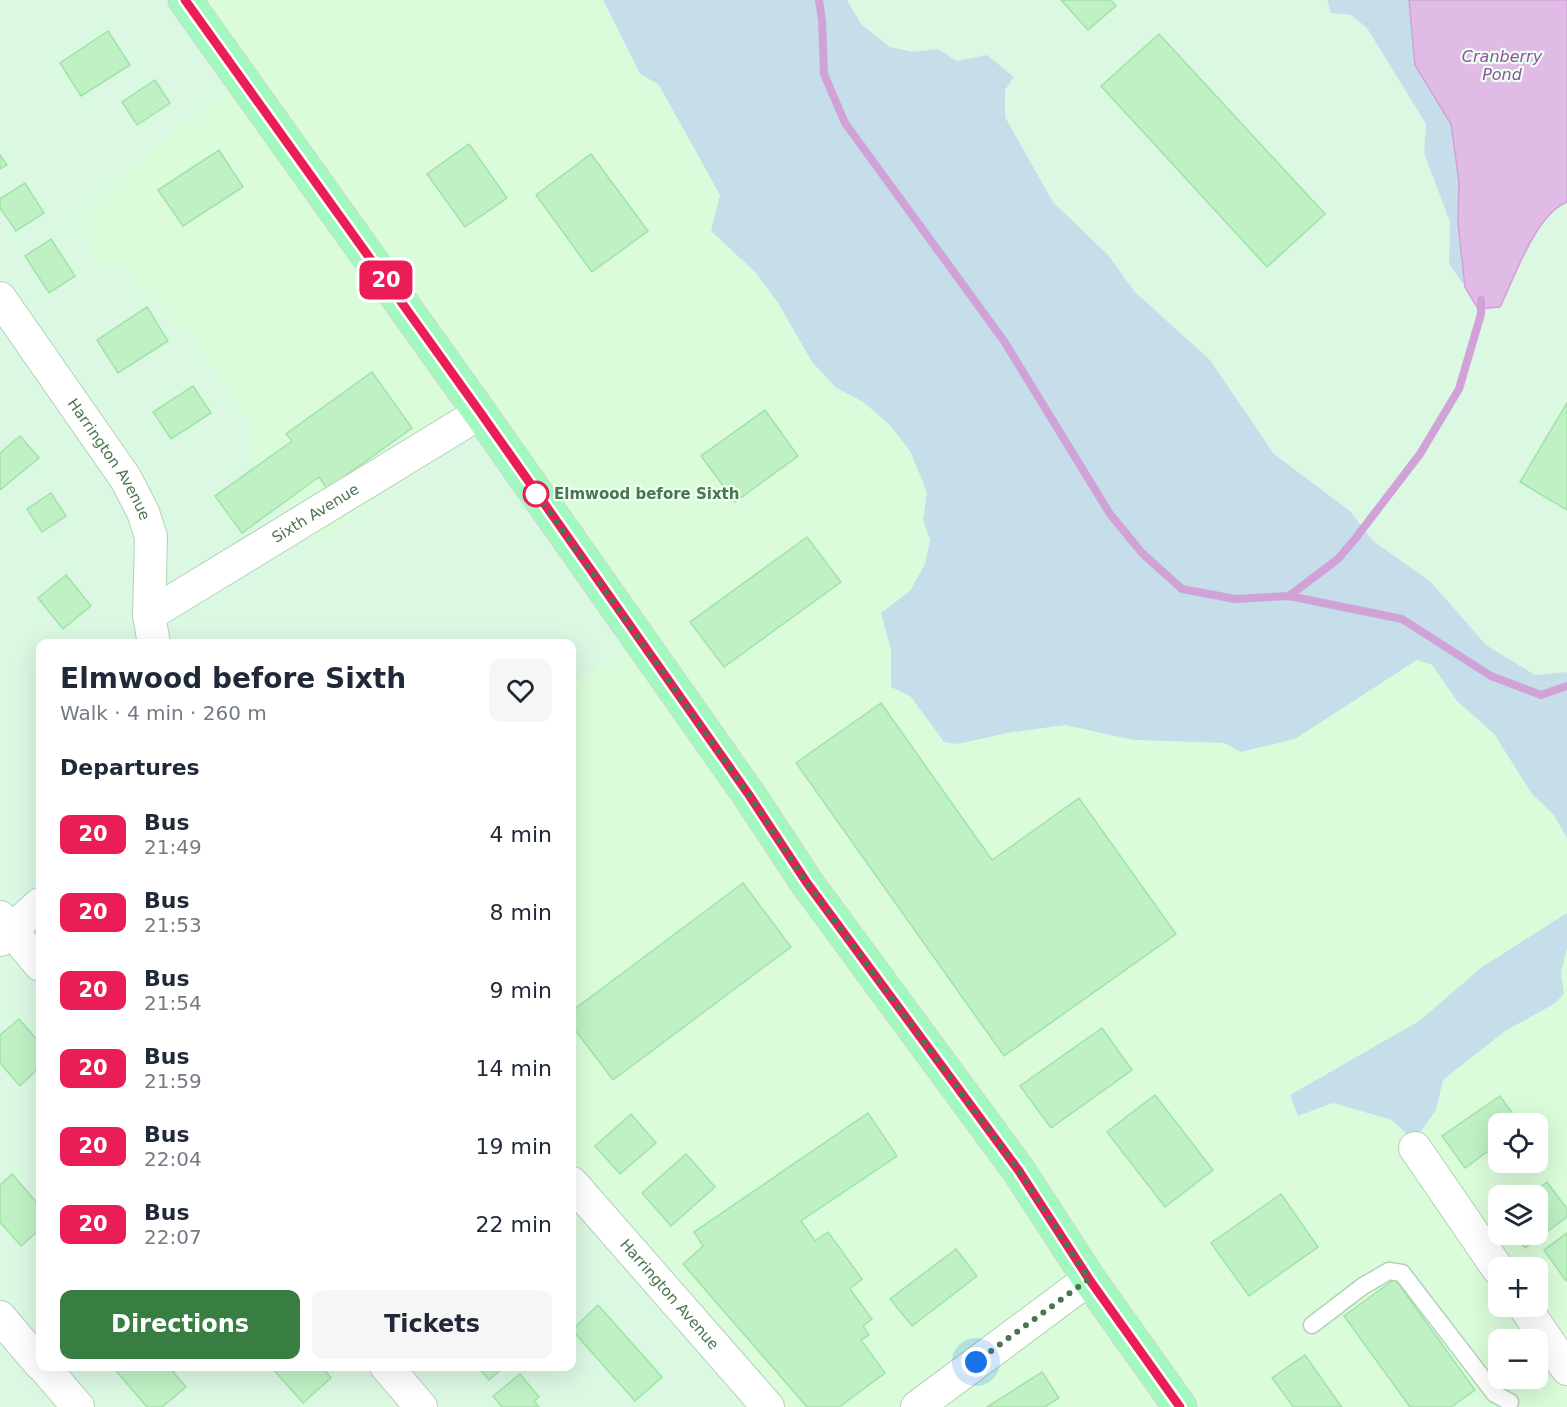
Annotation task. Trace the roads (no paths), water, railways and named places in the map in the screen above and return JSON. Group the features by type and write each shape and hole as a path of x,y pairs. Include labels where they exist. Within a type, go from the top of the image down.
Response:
{"main road":[{"path":"184,0 480,412 749,795 807,883 1019,1171 1089,1279 1180,1407"}],"street":[{"name":"Harrington Avenue","path":"0,298 126,479 144,512 151,537 152,629"},
{"name":"Sixth Avenue","path":"152,629 480,412"},
{"path":"36,907 4,929 36,961"},
{"path":"1415,1148 1490,1257"},
{"name":"Harrington Avenue","path":"576,1188 768,1407"},
{"path":"917,1407 1089,1279"},
{"path":"0,1317 36,1358"},
{"path":"1532,1317 1567,1369"},
{"path":"47,1371 78,1407"},
{"path":"390,1371 421,1407"}],"lane":[{"path":"1312,1325 1363,1286 1389,1271 1402,1273 1495,1394 1510,1402"}],"water":[{"name":"Cranberry Pond","path":"1409,0 1567,0 1567,202 1545,220 1536,233 1500,307 1478,309 1465,287 1458,223 1459,182 1451,124 1415,65"}],"waterway":[{"path":"819,0 824,74 845,123 1004,341 1110,514 1142,553 1182,589 1235,599 1289,596 1402,619 1491,676 1541,695 1567,686"},
{"path":"1289,596 1338,559 1420,454 1459,389 1481,314 1481,300"}],"place":[{"name":"Elmwood before Sixth","path":"536,494"}]}
